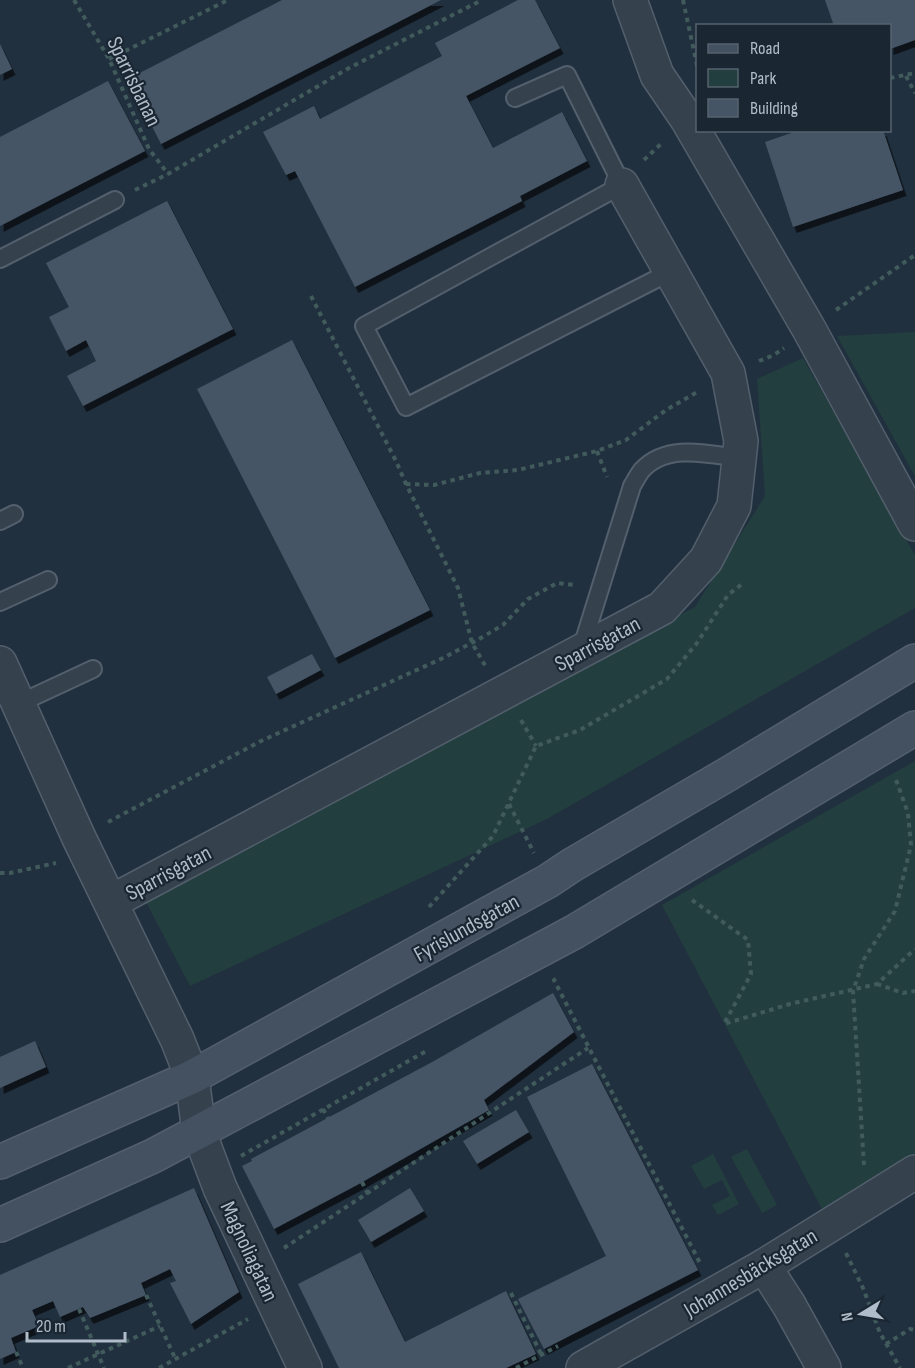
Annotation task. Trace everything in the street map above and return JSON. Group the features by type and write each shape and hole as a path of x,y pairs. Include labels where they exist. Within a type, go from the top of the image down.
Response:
{"main road":[{"name":"Fyrislundsgatan","path":"0,1162 192,1077 548,881 915,661"},
{"path":"0,1225 153,1156 574,932 915,728"}],"street":[{"path":"630,0 657,75 687,119 809,329 915,524"},
{"name":"Sparrisgatan","path":"111,902 662,608 706,560 734,506 741,441 728,373 622,185"},
{"name":"Sparrisgatan","path":"0,663 20,703 69,850 111,902 177,1039 192,1077 199,1132"},
{"name":"Magnoliagatan","path":"199,1132 220,1188 305,1368"},
{"name":"Johannesbäcksgatan","path":"583,1368 764,1266 915,1172"},
{"path":"764,1266 824,1368"}],"lane":[{"path":"515,98 567,75 622,185 364,326 406,407 670,272"},
{"path":"0,259 116,200"},
{"path":"580,652 632,486 644,469 673,453 690,452 739,458"},
{"path":"0,602 48,580"},
{"path":"20,703 93,669"}],"path":[{"name":"Sparrisbanan","path":"74,0 109,59 149,149 168,174"},
{"path":"109,59 228,0"},
{"path":"116,200 168,174 350,68 482,0"},
{"path":"683,0 696,61"},
{"path":"891,78 915,74"},
{"path":"906,76 915,93"},
{"path":"622,185 642,162 687,119"},
{"path":"406,484 434,485 480,473 518,470 597,451 626,440 666,410 728,373 774,355 915,255"},
{"path":"311,296 458,588 472,643 500,695 513,706 536,746"},
{"path":"597,451 608,475 605,484"},
{"path":"0,873 10,873 69,850 261,741 472,643 503,625 528,599 557,583 576,585"},
{"path":"425,912 493,836 536,746 580,730 667,679 697,643 728,595 742,584"},
{"path":"893,772 908,813 911,845 895,911 864,959 853,991 864,1164 850,1212 838,1234 863,1288 880,1333 900,1368"},
{"path":"689,897 748,940 751,974 724,1024 790,1004 877,984 915,949"},
{"path":"544,986 563,975"},
{"path":"554,980 705,1272"},
{"path":"877,984 903,993 915,991"},
{"path":"232,1161 434,1047"},
{"path":"279,1252 588,1048"},
{"path":"323,1109 328,1118"},
{"path":"362,1182 368,1194"},
{"path":"511,1293 541,1354"},
{"path":"146,1295 175,1358"},
{"path":"159,1368 275,1305"},
{"path":"79,1309 104,1368"},
{"path":"68,1368 160,1326"},
{"path":"886,1344 910,1329 915,1330"},
{"path":"516,1368 560,1345"},
{"path":"16,1352 23,1368"}],"green space":[{"path":"915,332 915,476 837,336"},
{"path":"803,358 915,555 915,608 547,819 190,986 146,902 695,607 765,496 757,379"},
{"path":"915,761 915,1157 823,1211 662,905"},
{"path":"747,1149 777,1205 762,1213 731,1157"},
{"path":"713,1154 739,1204 718,1215 712,1205 730,1196 722,1180 704,1189 691,1166"}],"building":[{"path":"282,0 441,0 161,144 128,79"},
{"path":"518,0 535,0 560,48 466,96 493,148 562,112 587,161 520,196 522,201 355,287 295,171 286,175 263,132 314,106 320,119 442,56 435,43"},
{"path":"825,0 915,0 915,40 891,49 891,24 833,24"},
{"path":"0,44 12,69 0,75"},
{"path":"108,81 145,151 0,226 0,137"},
{"path":"794,132 884,132 903,190 793,227 765,142"},
{"path":"167,201 233,329 83,406 67,376 96,361 86,340 66,351 49,317 69,307 46,263"},
{"path":"292,340 430,610 335,658 197,389"},
{"path":"312,654 321,670 276,694 267,677"},
{"path":"553,993 574,1032 484,1100 489,1110 274,1229 242,1166"},
{"path":"35,1041 46,1067 0,1088 0,1057"},
{"path":"592,1064 698,1270 544,1349 518,1299 606,1256 527,1097"},
{"path":"516,1110 529,1132 477,1164 463,1141"},
{"path":"194,1188 239,1292 191,1324 170,1283 176,1281 170,1269 141,1283 146,1295 90,1318 83,1307 60,1317 53,1301 32,1310 39,1326 11,1338 16,1352 0,1359 0,1275"},
{"path":"410,1188 424,1211 371,1242 358,1220"},
{"path":"361,1252 405,1342 506,1291 536,1354 506,1368 339,1368 298,1284"}]}
